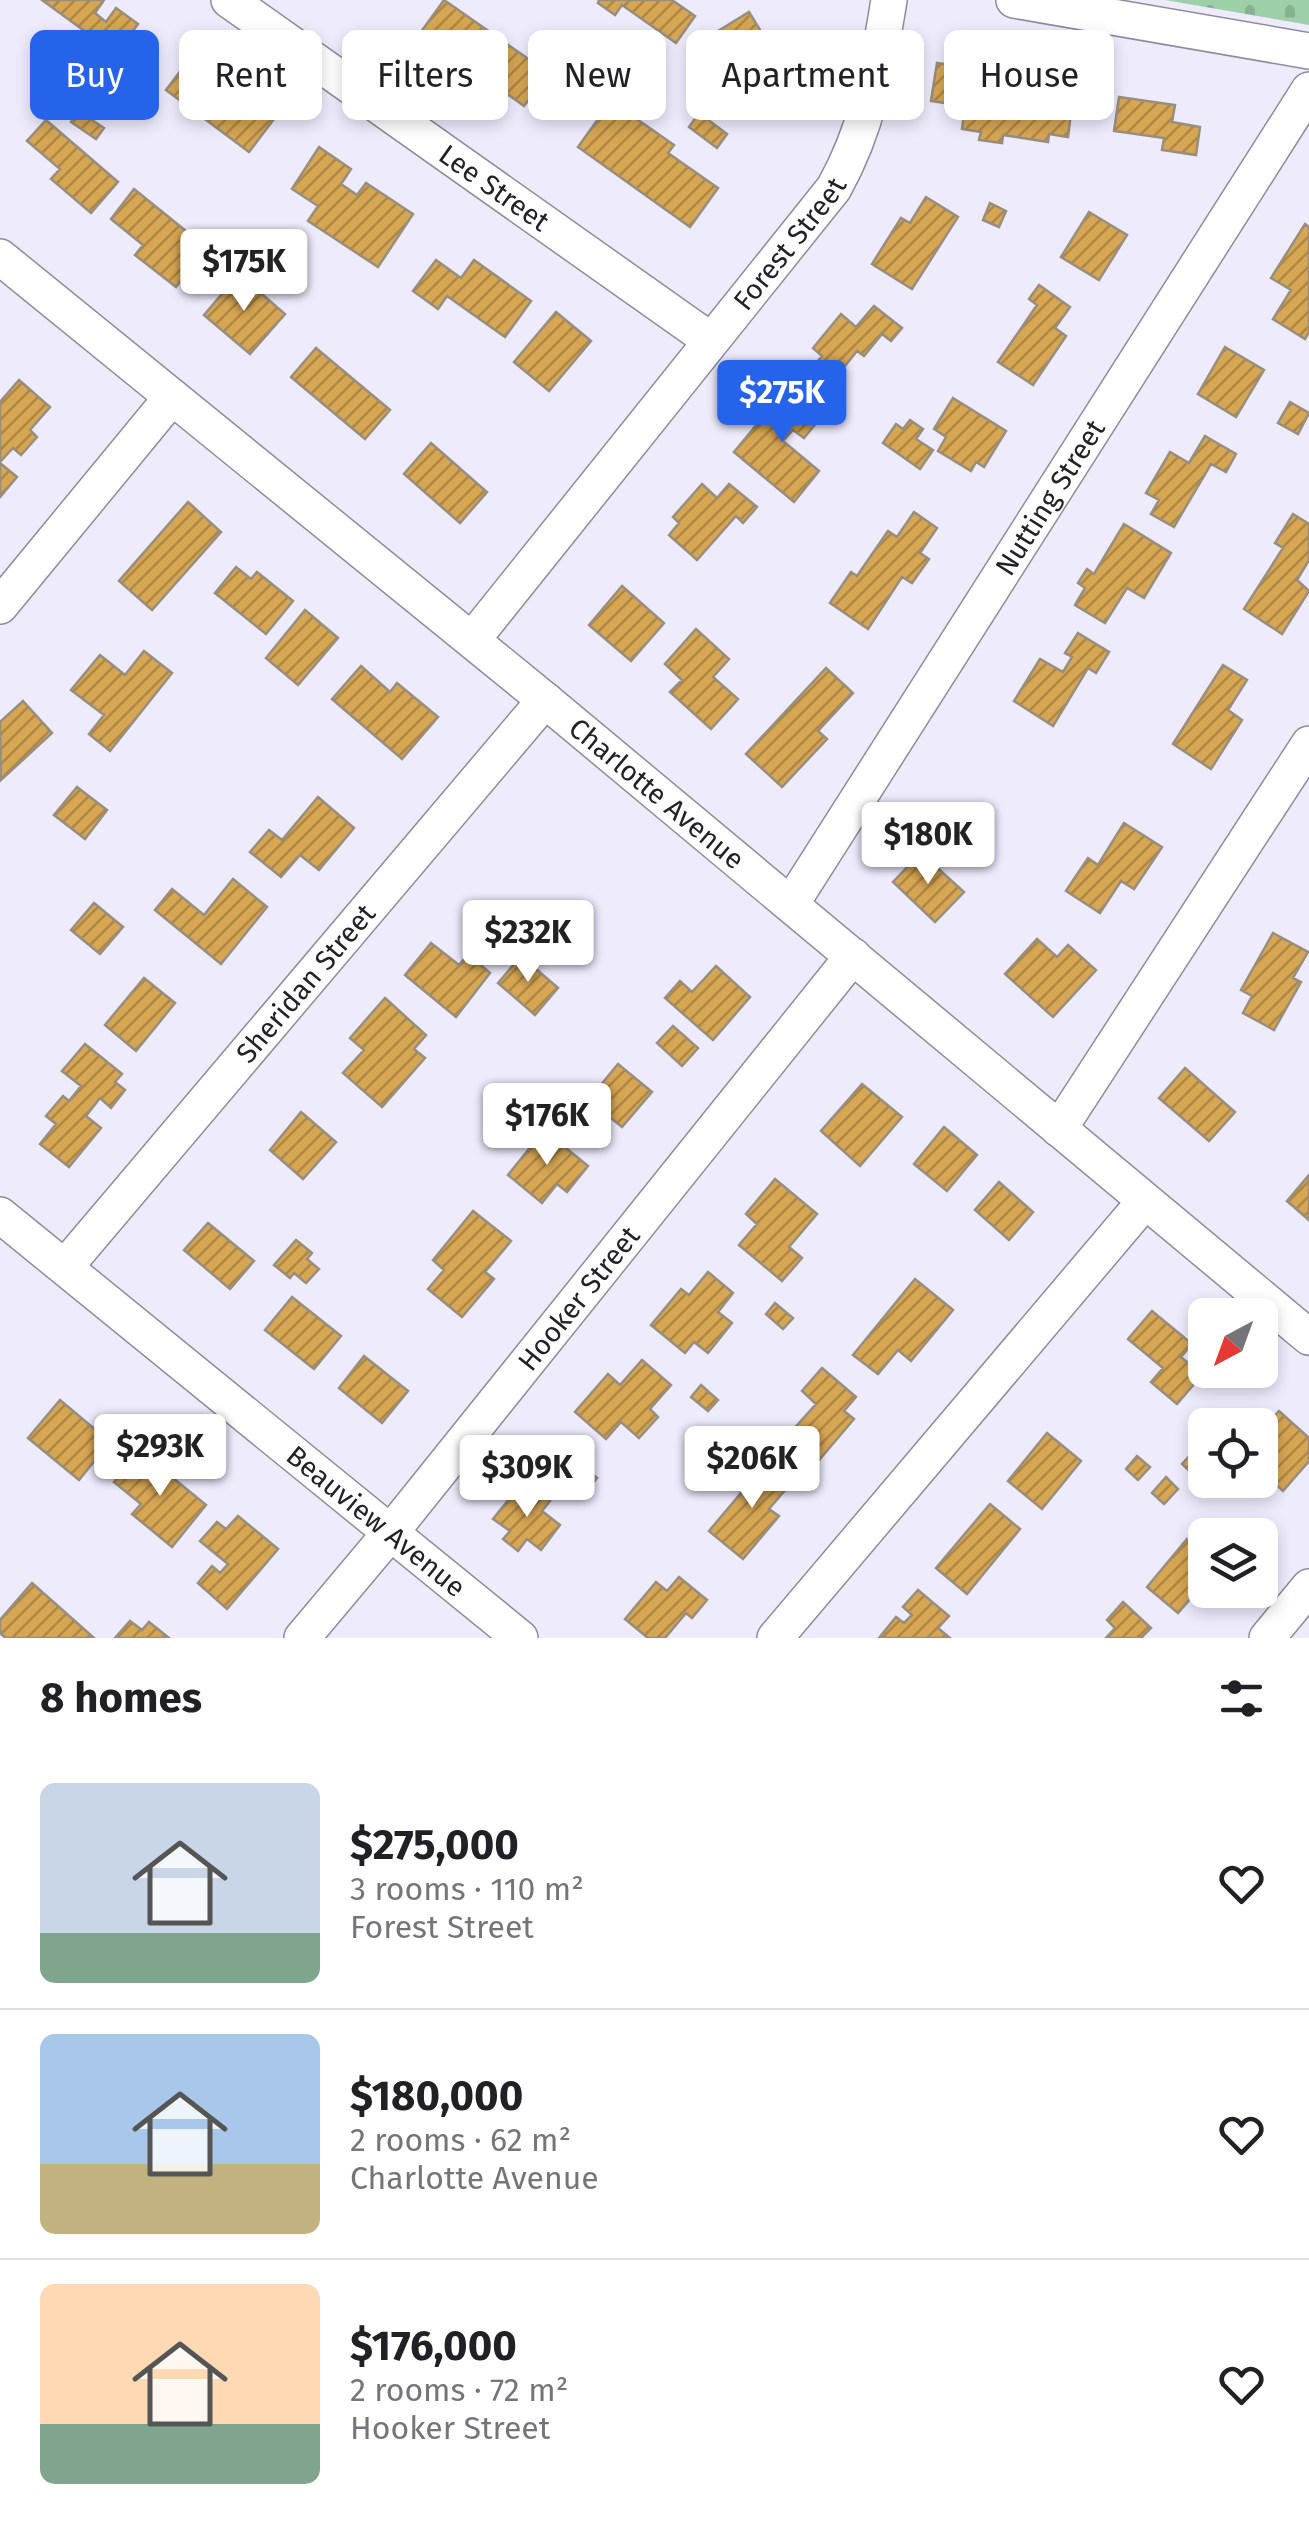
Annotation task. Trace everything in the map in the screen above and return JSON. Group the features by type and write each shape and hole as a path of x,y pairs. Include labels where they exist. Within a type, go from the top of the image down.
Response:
{"street":[{"name":"Lee Street","path":"228,0 710,340"},
{"name":"Forest Street","path":"472,640 834,188 853,154 866,118 889,0"},
{"path":"1014,0 1309,51"},
{"name":"Nutting Street","path":"791,904 1309,90"},
{"name":"Charlotte Avenue","path":"0,257 545,700 1309,1337"},
{"path":"0,606 172,397"},
{"name":"Sheridan Street","path":"65,1268 545,700"},
{"path":"1059,1128 1309,744"},
{"name":"Hooker Street","path":"302,1638 854,956"},
{"path":"775,1638 1144,1200"},
{"name":"Beauview Avenue","path":"0,1214 520,1638"},
{"path":"1267,1638 1309,1587"}],"green space":[{"path":"1165,0 1309,0 1309,25"}],"building":[{"path":"42,0 104,0 95,13 106,22 116,8 138,24 134,30 83,30"},
{"path":"444,0 487,30 422,30"},
{"path":"672,0 695,16 676,43 666,36 666,30 658,30 622,5 615,15 598,3"},
{"path":"749,12 760,30 720,30"},
{"path":"508,45 528,59 528,101 524,106 508,95"},
{"path":"937,63 944,64 944,103 931,101"},
{"path":"179,73 179,100 166,90"},
{"path":"1119,97 1175,105 1172,122 1200,127 1196,155 1162,150 1164,138 1114,131"},
{"path":"46,120 118,182 91,213 51,179 60,169 27,141"},
{"path":"92,120 104,128 96,139 71,122"},
{"path":"206,120 273,120 249,152"},
{"path":"597,120 638,120 674,145 668,153 718,188 690,227 578,147"},
{"path":"694,120 708,120 727,134 717,148 689,127"},
{"path":"963,120 1070,120 1068,137 1049,134 1048,142 1003,135 1002,143 979,140 981,132 962,129"},
{"path":"319,147 351,169 341,184 357,195 366,183 413,214 378,267 308,221 318,206 292,189"},
{"path":"134,189 207,248 176,287 135,255 143,245 111,219"},
{"path":"926,197 958,217 912,289 872,264 901,218 910,223"},
{"path":"990,203 1006,211 999,227 983,220"},
{"path":"1089,212 1127,235 1099,280 1061,257"},
{"path":"1305,224 1309,227 1309,332 1305,339 1273,319 1291,290 1271,278"},
{"path":"436,260 461,278 474,260 531,301 505,337 447,296 438,309 413,291"},
{"path":"239,274 285,314 250,354 204,315"},
{"path":"1039,285 1070,307 1055,328 1066,336 1033,385 998,362 1037,305 1029,299"},
{"path":"874,306 902,328 891,341 882,334 864,356 857,351 829,386 810,370 822,356 813,348 841,314 856,327"},
{"path":"556,312 591,341 549,391 514,362"},
{"path":"1225,347 1264,370 1236,417 1198,394"},
{"path":"316,348 390,410 365,439 291,377"},
{"path":"19,380 50,407 30,430 37,437 21,455 13,448 0,462 0,402"},
{"path":"787,388 822,416 804,438 793,430 783,441 819,471 794,502 734,452"},
{"path":"953,398 1006,431 984,467 976,462 971,471 938,451 946,437 934,429"},
{"path":"1290,402 1309,413 1298,434 1278,423"},
{"path":"910,420 923,429 916,439 933,450 920,469 883,443 896,424 903,429"},
{"path":"1205,436 1236,454 1226,472 1211,464 1174,527 1151,514 1159,500 1146,493 1170,452 1189,463"},
{"path":"431,443 487,492 460,523 404,474"},
{"path":"0,463 17,477 0,497"},
{"path":"702,484 717,498 729,484 757,507 743,523 736,516 697,560 669,535 679,523 673,517"},
{"path":"188,502 221,532 152,610 119,581"},
{"path":"914,512 937,528 920,553 929,559 912,583 902,577 868,629 830,603 851,572 857,576 888,531 897,537"},
{"path":"1293,514 1309,524 1309,560 1297,580 1309,591 1282,634 1244,609 1283,548 1275,543"},
{"path":"1124,524 1171,553 1144,598 1127,588 1105,623 1075,605 1085,588 1078,583 1087,569 1094,574"},
{"path":"236,567 251,579 257,572 293,601 266,634 215,593"},
{"path":"622,586 664,623 631,661 589,625"},
{"path":"305,610 338,638 298,685 266,658"},
{"path":"696,629 729,659 713,677 738,699 711,729 670,692 682,680 665,664"},
{"path":"1078,633 1109,652 1096,673 1088,668 1053,726 1014,701 1040,659 1063,672 1072,657 1065,653"},
{"path":"144,651 172,673 110,751 89,734 104,715 71,690 100,655 125,675"},
{"path":"1223,665 1247,680 1228,710 1242,720 1211,769 1173,744"},
{"path":"361,666 390,692 397,683 438,717 402,759 332,699"},
{"path":"826,668 853,693 818,731 827,739 782,787 746,754"},
{"path":"23,701 52,733 1,780 0,722"},
{"path":"77,787 107,810 85,839 54,815"},
{"path":"318,797 354,828 319,870 300,855 281,877 250,852 269,830 282,840"},
{"path":"1124,823 1162,847 1134,889 1121,881 1100,913 1066,891 1088,858 1098,865"},
{"path":"921,853 964,892 935,922 893,882"},
{"path":"233,879 267,907 221,964 155,910 172,889 204,915"},
{"path":"94,903 123,927 100,954 71,930"},
{"path":"1273,933 1308,952 1293,978 1301,982 1274,1030 1243,1013 1252,996 1241,990"},
{"path":"1037,939 1057,957 1068,945 1096,970 1053,1017 1005,974"},
{"path":"431,943 459,965 468,954 490,973 456,1017 405,975"},
{"path":"521,956 558,988 535,1015 498,983"},
{"path":"716,966 750,997 713,1040 665,998 680,981 692,992"},
{"path":"144,978 175,1003 136,1051 105,1025"},
{"path":"385,998 426,1035 414,1049 425,1058 382,1107 343,1073 364,1050 350,1038"},
{"path":"673,1026 698,1048 682,1066 657,1043"},
{"path":"85,1044 122,1074 115,1082 125,1090 111,1108 100,1098 86,1116 101,1128 69,1167 40,1144 56,1124 46,1116 63,1096 69,1101 81,1086 62,1071"},
{"path":"618,1064 652,1092 622,1127 606,1114 590,1133 561,1109 574,1093 586,1103"},
{"path":"1185,1068 1235,1112 1209,1141 1159,1098"},
{"path":"862,1084 902,1117 860,1166 821,1131"},
{"path":"301,1112 336,1142 303,1179 270,1150"},
{"path":"944,1127 977,1155 947,1191 914,1164"},
{"path":"544,1130 588,1166 567,1192 557,1184 542,1203 508,1175"},
{"path":"1309,1175 1309,1220 1287,1201"},
{"path":"775,1179 817,1214 789,1247 802,1258 782,1281 739,1245 757,1224 746,1214"},
{"path":"999,1182 1033,1212 1009,1240 975,1210"},
{"path":"473,1211 511,1241 485,1272 494,1279 462,1317 428,1289 444,1270 433,1260"},
{"path":"208,1223 254,1261 230,1289 184,1250"},
{"path":"296,1240 312,1253 307,1259 319,1269 306,1283 294,1273 290,1278 274,1265"},
{"path":"708,1272 733,1293 718,1312 732,1323 708,1353 694,1342 685,1353 651,1325 681,1289 689,1295"},
{"path":"915,1279 953,1310 911,1361 898,1350 878,1374 853,1355"},
{"path":"292,1297 341,1336 314,1369 265,1330"},
{"path":"775,1303 793,1318 783,1329 766,1314"},
{"path":"1152,1311 1188,1341 1188,1349 1181,1357 1188,1363 1191,1388 1177,1404 1151,1382 1163,1368 1128,1339"},
{"path":"364,1356 408,1391 382,1423 339,1388"},
{"path":"642,1360 671,1385 650,1409 658,1417 639,1438 621,1422 606,1439 575,1412 608,1374 620,1385"},
{"path":"822,1368 856,1397 844,1411 854,1419 814,1466 784,1440 816,1404 802,1391"},
{"path":"701,1385 718,1400 708,1411 691,1397"},
{"path":"60,1400 110,1442 79,1480 28,1438"},
{"path":"1279,1411 1309,1438 1309,1461 1283,1491 1278,1486"},
{"path":"1047,1433 1081,1461 1042,1509 1008,1481"},
{"path":"140,1451 206,1505 172,1547 132,1514 141,1504 114,1482"},
{"path":"567,1453 597,1478 584,1494 553,1468"},
{"path":"1137,1456 1150,1467 1138,1480 1126,1469"},
{"path":"768,1461 792,1482 769,1509 779,1516 743,1559 709,1531"},
{"path":"1166,1477 1178,1489 1164,1504 1152,1493"},
{"path":"517,1489 528,1498 535,1489 550,1501 542,1511 560,1525 541,1550 527,1539 518,1551 503,1539 510,1531 493,1519"},
{"path":"990,1504 1020,1529 967,1594 936,1568"},
{"path":"238,1516 278,1549 227,1609 198,1583 212,1566 220,1573 228,1564 200,1541 217,1522 226,1529"},
{"path":"1188,1540 1188,1602 1178,1613 1147,1587"},
{"path":"679,1577 707,1600 692,1618 686,1613 665,1638 648,1638 625,1619 656,1582 667,1591"},
{"path":"32,1583 94,1638 6,1638 0,1633 0,1620"},
{"path":"918,1590 949,1616 938,1628 950,1638 879,1638 896,1617 904,1623 912,1615 903,1607"},
{"path":"1123,1602 1151,1628 1141,1638 1106,1638 1115,1628 1107,1620"},
{"path":"130,1621 142,1630 149,1622 169,1638 115,1638"}]}
